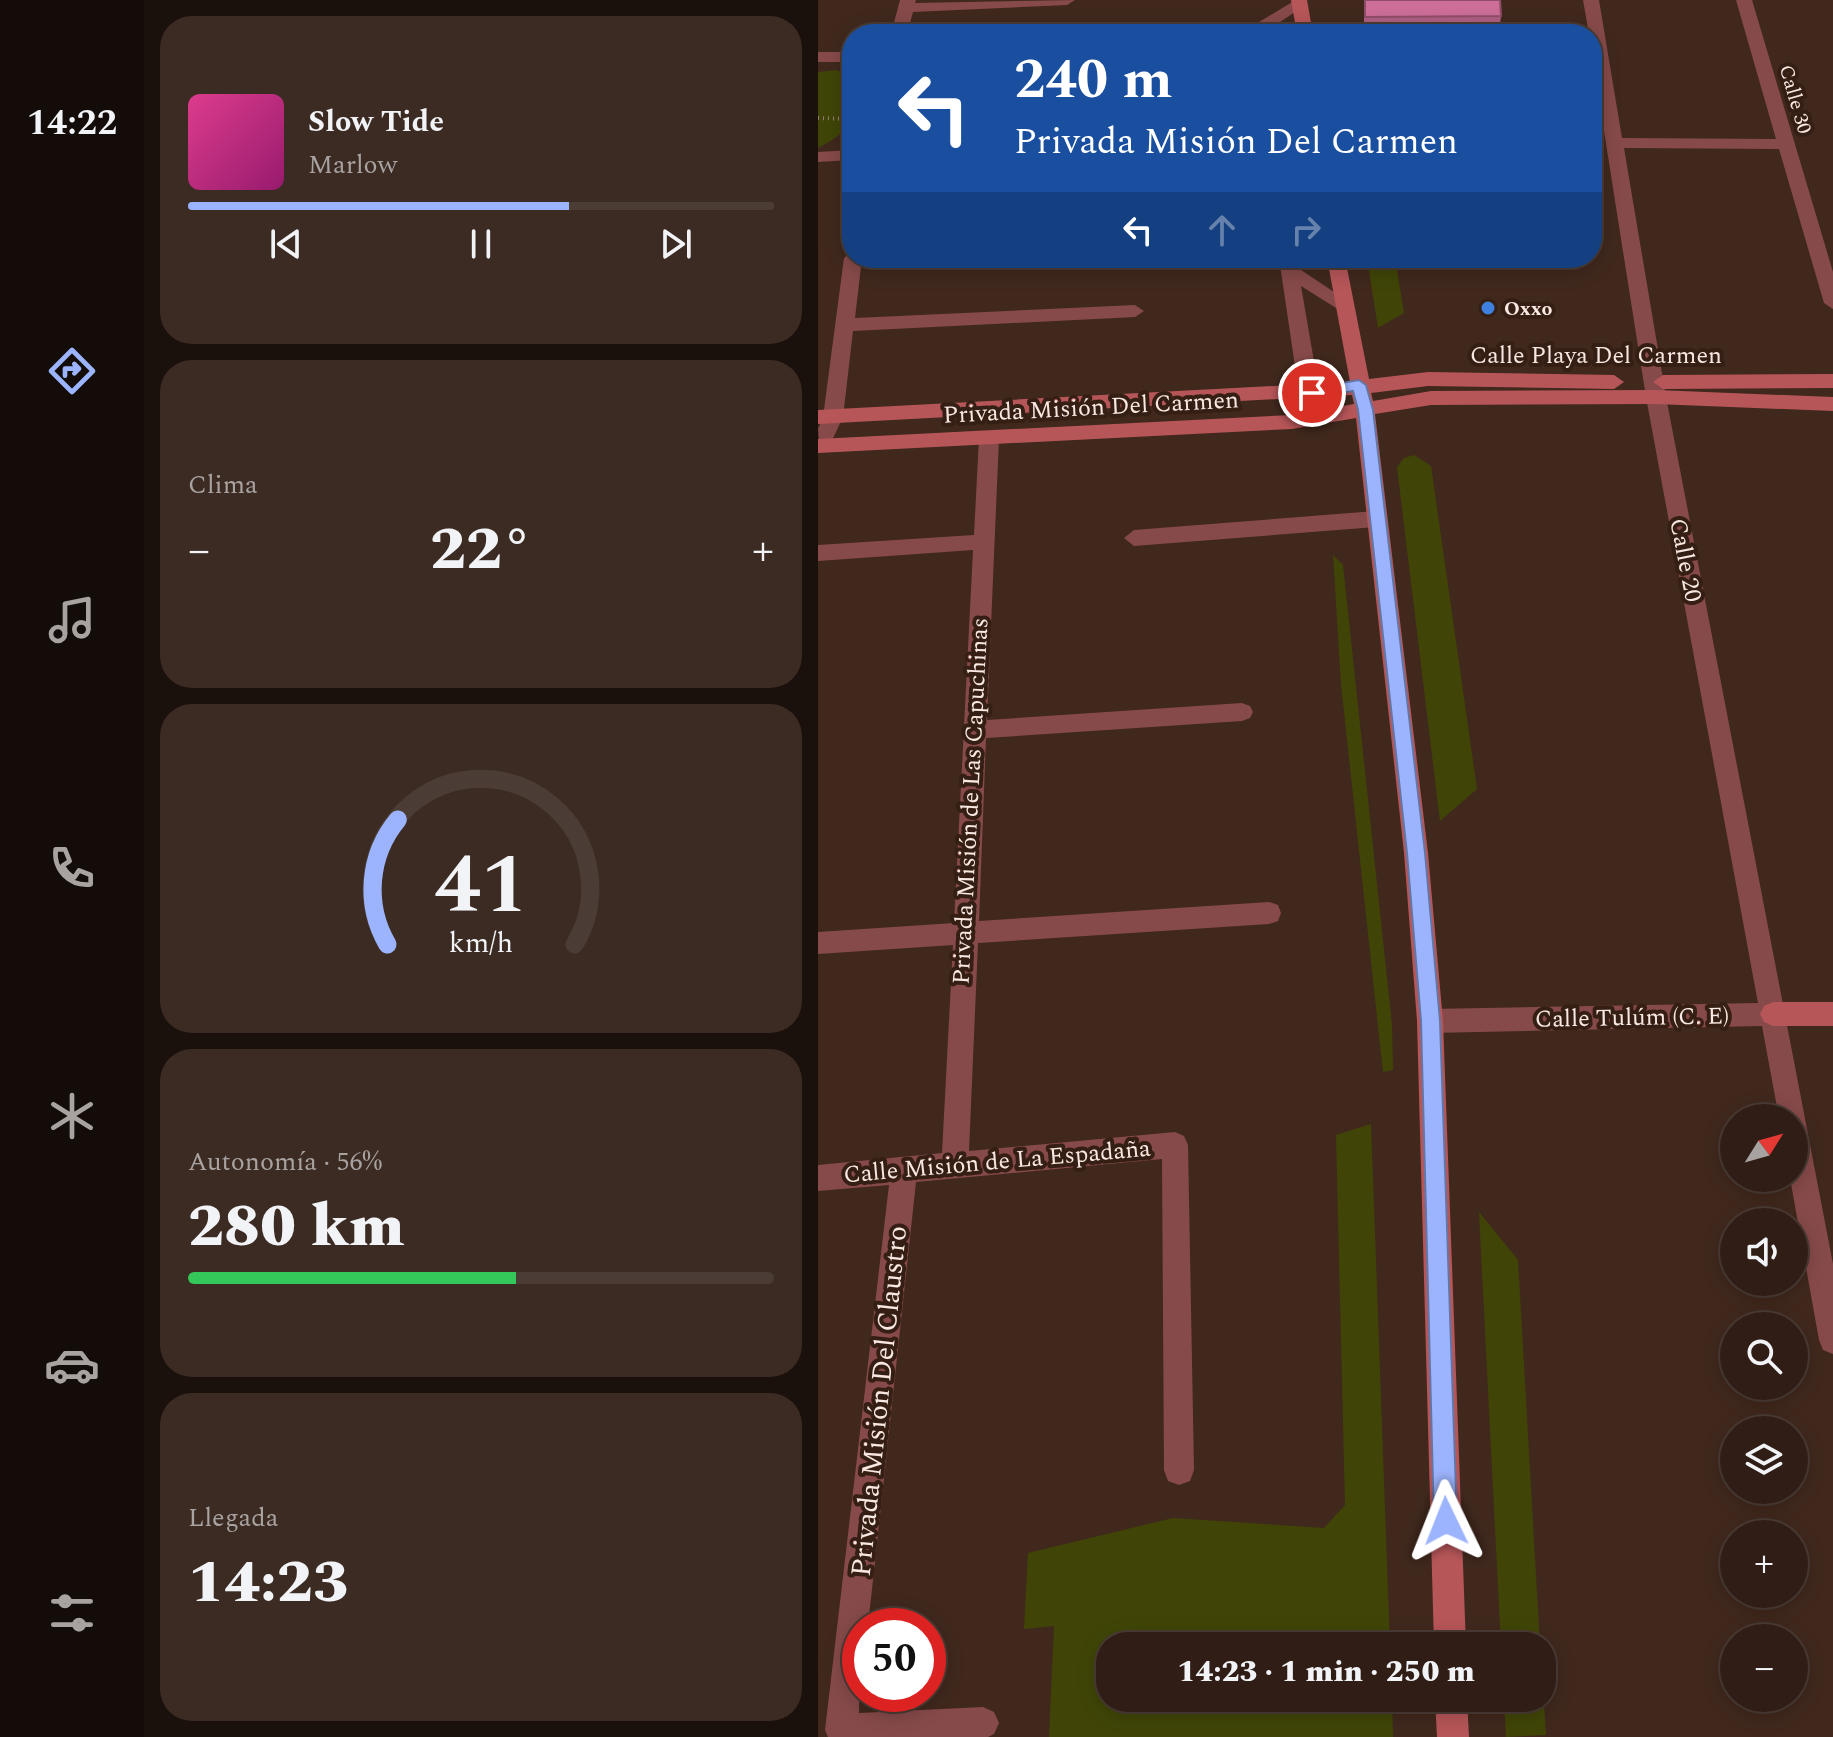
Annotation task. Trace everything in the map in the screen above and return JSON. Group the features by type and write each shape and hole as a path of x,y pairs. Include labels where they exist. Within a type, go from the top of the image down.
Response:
{"street":[{"path":"902,24 907,4 1067,0"},
{"name":"Calle 20","path":"1591,0 1595,24"},
{"name":"Calle 30","path":"1744,0 1833,303"},
{"path":"1266,24 1299,2 1303,24"},
{"path":"818,57 842,57"},
{"name":"Calle 20","path":"1602,68 1655,390 1789,1104"},
{"path":"1614,143 1786,144"},
{"path":"818,157 842,156"},
{"path":"819,446 852,268"},
{"path":"1289,268 1306,373 1295,394"},
{"path":"1294,268 1343,304"},
{"path":"1338,268 1365,410 1416,853 1430,1021 1450,1632"},
{"path":"843,325 1135,311"},
{"name":"Calle Playa Del Carmen","path":"1359,385 1428,379 1655,390 1833,404"},
{"name":"Calle Playa Del Carmen","path":"1365,410 1431,398 1833,381"},
{"name":"Privada Misión Del Carmen","path":"825,417 1295,394 1359,385"},
{"name":"Privada Misión Del Carmen","path":"819,446 1292,422 1365,410"},
{"name":"Privada Misión de Las Capuchinas","path":"955,1165 963,934 989,438"},
{"path":"1134,538 1376,519"},
{"path":"818,553 983,542"},
{"path":"973,730 1242,712"},
{"path":"818,943 1269,913"},
{"name":"Calle Tulúm (C. E)","path":"1430,1021 1833,1014"},
{"name":"Calle Misión de La Espadaña","path":"818,1178 1175,1145 1179,1470"},
{"name":"Privada Misión Del Claustro","path":"904,1170 841,1730 983,1723"},
{"path":"1806,1192 1833,1340"},
{"path":"1452,1712 1453,1737"}],"path":[{"path":"818,118 842,119"}],"green space":[{"path":"837,70 842,73 842,132 818,148 818,72"},
{"path":"1369,268 1397,268 1404,313 1378,328"},
{"path":"1414,455 1431,466 1477,789 1440,821 1397,467 1404,458"},
{"path":"1333,555 1343,565 1392,1025 1393,1070 1383,1072 1341,684"},
{"path":"1371,1124 1389,1632 1096,1632 1096,1712 1392,1712 1393,1737 1049,1737 1054,1626 1024,1629 1028,1553 1173,1518 1324,1528 1345,1505 1336,1135"},
{"path":"1479,1212 1518,1260 1539,1632 1500,1632"},
{"path":"1505,1712 1545,1712 1546,1735 1506,1737"}],"building":[{"path":"1365,0 1500,0 1501,16 1365,17"}],"place":[{"name":"Oxxo","path":"1488,308"}],"route":[{"path":"1312,393 1359,385 1365,410 1416,853 1430,1021 1446,1521"}]}
